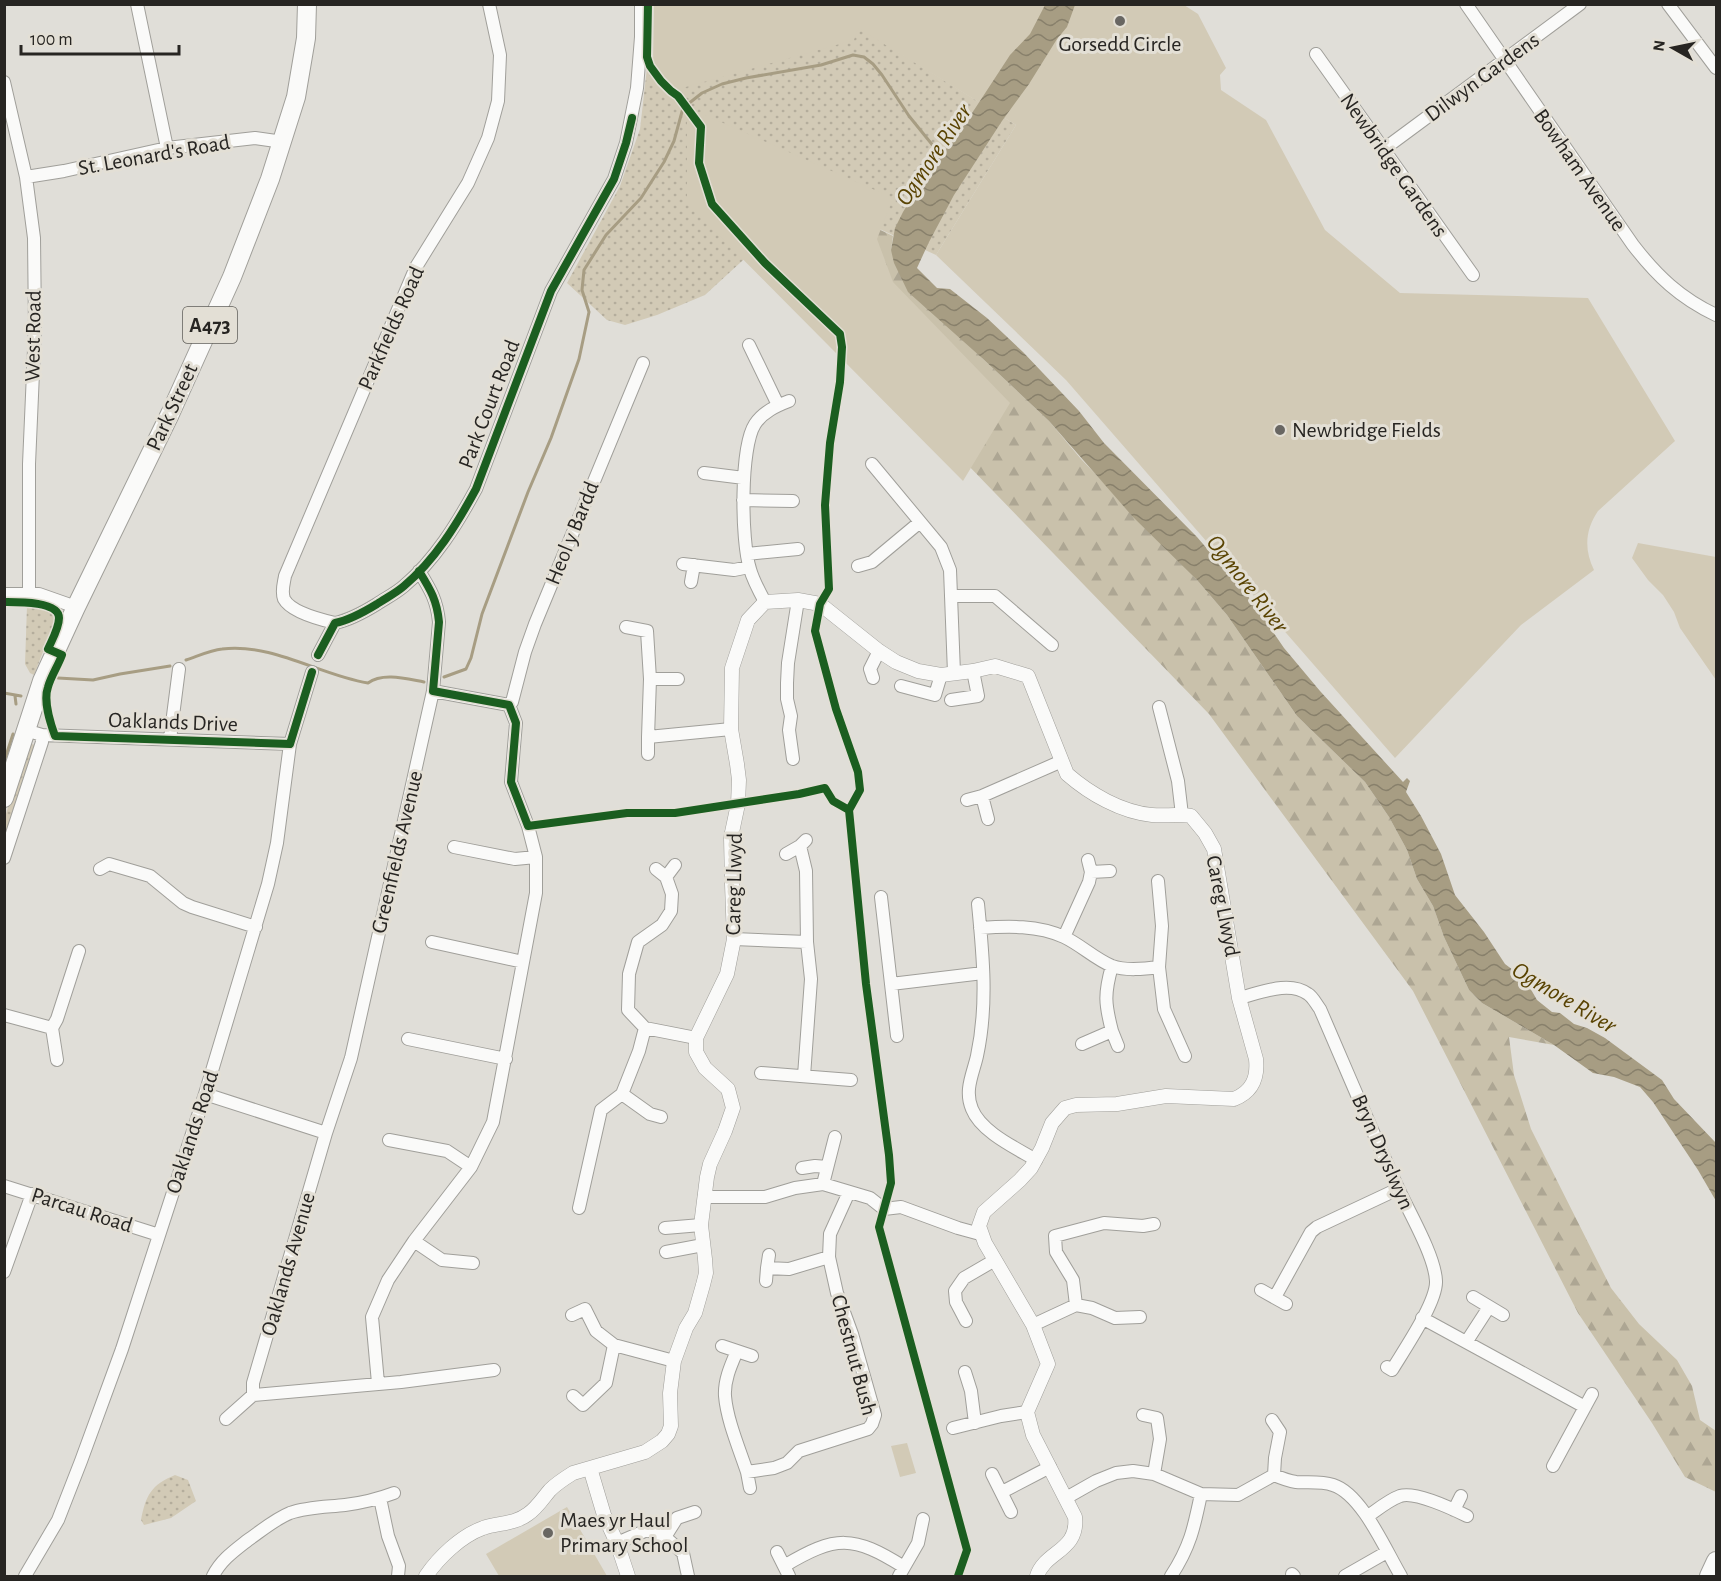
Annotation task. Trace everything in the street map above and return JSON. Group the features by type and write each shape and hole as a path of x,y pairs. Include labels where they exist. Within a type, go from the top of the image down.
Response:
{"main road":[{"name":"Park Street","path":"33,733 42,681 170,414 232,277 283,142 302,70 307,4"},
{"name":"A473","path":"4,798 33,733"},
{"path":"1709,1576 1716,1561"}],"street":[{"path":"137,4 167,148"},
{"name":"Parkfields Road","path":"335,623 289,605 282,590 285,576 416,267 468,183 488,138 498,101 500,55 489,4"},
{"name":"Park Court Road","path":"335,623 364,612 403,587 444,542 476,489 552,291 562,269 614,179 626,143 636,98 641,4"},
{"name":"Bowham Avenue","path":"1466,4 1652,269 1683,296 1716,315"},
{"name":"Dilwyn Gardens","path":"1383,149 1580,4"},
{"path":"1668,4 1716,68"},
{"name":"Newbridge Gardens","path":"1316,54 1473,275"},
{"name":"West Road","path":"5,87 26,177 34,238 35,327 29,464 29,593"},
{"name":"St. Leonard's Road","path":"26,177 75,169 167,148 255,138 283,142"},
{"path":"749,345 783,403 765,413 755,424 749,438 744,478 744,536 749,567 765,602 798,600 820,604 879,651 896,662 918,671 948,674 996,666 1028,676 1067,774 1105,801 1135,812 1152,815 1182,815 1178,781 1159,707"},
{"name":"Heol y Bardd","path":"509,705 512,702 535,624 643,363"},
{"path":"872,464 942,547 950,570 952,596 948,674 935,695 901,686"},
{"path":"704,473 744,478"},
{"path":"775,487 775,500"},
{"path":"743,500 793,501"},
{"path":"858,566 874,567 920,522"},
{"path":"747,554 798,549"},
{"path":"691,582 688,565 734,570 749,567"},
{"name":"Greenfields Avenue","path":"326,1133 351,1058 433,691 438,611 436,600 419,571"},
{"path":"4,594 43,594 76,607"},
{"path":"952,596 995,596 1052,645"},
{"path":"793,759 789,730 791,716 787,699 788,663 798,600"},
{"name":"Careg Llwyd","path":"696,1038 727,974 734,939 731,837 738,804 739,780 731,729 732,668 748,620 765,602"},
{"path":"318,655 335,623"},
{"path":"626,627 647,632 650,679 648,754"},
{"path":"873,678 870,669 879,651"},
{"path":"170,739 179,669"},
{"path":"951,700 978,696 973,671"},
{"name":"Oaklands Road","path":"25,1576 58,1520 122,1349 205,1094 268,884 277,843 290,744 312,672"},
{"path":"650,679 678,679"},
{"path":"378,1383 372,1317 387,1280 471,1167 493,1122 536,893 536,857 528,826 511,782 516,723 509,705 433,691"},
{"path":"648,737 731,729"},
{"path":"4,858 42,742 33,733"},
{"name":"Oaklands Drive","path":"33,733 290,744"},
{"path":"967,800 982,796 1062,760"},
{"path":"982,796 988,819"},
{"name":"Careg Llwyd","path":"980,1234 978,1226 984,1212 1020,1180 1036,1160 1052,1123 1065,1108 1076,1105 1117,1104 1167,1096 1234,1099 1242,1096 1255,1080 1256,1059 1239,998 1214,849 1197,822 1191,816 1182,815"},
{"path":"786,854 803,843 806,871 807,942 811,979 804,1076"},
{"path":"454,847 515,859 536,857"},
{"path":"104,862 150,876 183,903 192,907 256,927"},
{"path":"426,1576 436,1563 466,1538 483,1528 527,1515 551,1488 573,1473 645,1452 662,1442 671,1426 670,1392 674,1360 686,1328 695,1313 705,1273 702,1225 710,1164 733,1108 728,1089 705,1068 696,1052 696,1038 645,1028 628,1010 629,974 638,942 662,925 671,911 672,894 661,873 675,865"},
{"path":"1064,937 1089,882 1089,866 1110,871"},
{"path":"1158,881 1162,926 1159,967 1164,1009 1185,1056"},
{"path":"881,897 897,1036"},
{"path":"978,904 985,986 977,1057 968,1088 971,1108 990,1132 1036,1160"},
{"path":"980,928 1010,926 1046,931 1064,937 1112,966 1123,969 1159,967"},
{"path":"734,939 807,942"},
{"path":"432,942 523,962"},
{"path":"57,1060 52,1028 79,951"},
{"path":"1112,966 1107,984 1106,1006 1118,1046"},
{"path":"891,984 983,973"},
{"name":"Bryn Dryslwyn","path":"1239,998 1291,987 1310,995 1320,1009 1398,1189 1432,1260 1437,1282 1433,1295 1393,1370"},
{"path":"4,1014 52,1028"},
{"path":"579,1208 601,1110 622,1094 639,1051 645,1028"},
{"path":"1082,1044 1112,1032"},
{"path":"408,1039 506,1059"},
{"path":"761,1072 850,1080"},
{"path":"205,1094 326,1133"},
{"path":"622,1094 650,1114 661,1117"},
{"name":"Oaklands Avenue","path":"253,1395 253,1383 326,1133"},
{"path":"823,1184 835,1137"},
{"path":"388,1140 447,1151 471,1167"},
{"path":"802,1167 827,1167"},
{"path":"704,1197 765,1197 795,1188 823,1184 870,1198 884,1209 901,1207 980,1234 1033,1325 1048,1364 1027,1412 1033,1435 1075,1517 1074,1535 1066,1546 1041,1566 1037,1576"},
{"name":"Parcau Road","path":"4,1186 159,1235"},
{"path":"1275,1297 1311,1232 1351,1210 1398,1189"},
{"name":"Chestnut Bush","path":"747,1472 774,1468 787,1462 799,1452 868,1429 872,1424 875,1415 853,1338 837,1293 829,1257 830,1234 849,1192"},
{"path":"4,1272 32,1194"},
{"path":"1076,1305 1073,1280 1056,1252 1055,1236 1104,1223 1143,1226 1154,1224"},
{"path":"665,1228 702,1225"},
{"path":"414,1241 442,1260 472,1263"},
{"path":"666,1252 703,1245"},
{"path":"766,1281 769,1254"},
{"path":"767,1268 789,1269 829,1257"},
{"path":"966,1321 956,1302 954,1291 964,1278 995,1260"},
{"path":"1261,1290 1286,1304"},
{"path":"1473,1297 1503,1315"},
{"path":"1033,1325 1076,1305 1092,1308 1115,1318 1140,1317"},
{"path":"1467,1341 1489,1306"},
{"path":"572,1316 585,1310 596,1331 614,1345 674,1360"},
{"path":"1422,1318 1585,1407"},
{"path":"573,1396 583,1406 606,1383 614,1345"},
{"path":"722,1346 752,1356"},
{"path":"737,1351 728,1370 725,1395 750,1488"},
{"path":"226,1419 253,1395 401,1382 494,1370"},
{"path":"965,1372 971,1391 975,1423"},
{"path":"1552,1466 1592,1394"},
{"path":"953,1428 1027,1412"},
{"path":"1143,1415 1157,1418 1160,1439 1154,1474"},
{"path":"1272,1420 1280,1432 1274,1475"},
{"path":"1002,1492 1050,1467"},
{"path":"590,1468 604,1515 617,1543 628,1576"},
{"path":"1066,1498 1096,1481 1116,1473 1133,1471 1154,1474 1201,1494 1238,1496 1274,1475"},
{"path":"992,1474 1011,1512"},
{"path":"1274,1475 1293,1482 1334,1485 1342,1490 1368,1515 1401,1576"},
{"path":"213,1576 229,1555 270,1524 290,1513 313,1508 348,1505 394,1493"},
{"path":"1171,1576 1183,1558 1189,1543 1201,1494"},
{"path":"1368,1515 1402,1495 1417,1496 1467,1516"},
{"path":"1454,1510 1461,1496"},
{"path":"380,1498 388,1536 399,1566 398,1576"},
{"path":"665,1537 677,1518 695,1512"},
{"path":"777,1552 786,1571 814,1550 844,1542 880,1552 902,1572 918,1543 923,1519"},
{"path":"617,1543 647,1530 665,1537 683,1552 688,1576"},
{"path":"1345,1576 1388,1552"}],"shaded area":[{"name":"Newbridge Fields","path":"654,5 1184,5 1198,14 1226,68 1220,75 1221,90 1266,120 1325,230 1400,293 1588,298 1675,441 1598,511 1590,525 1587,540 1587,548 1594,570 1521,625 1395,758 1066,380 936,255 1016,125 858,28 854,40 675,90 665,81 653,62"},
{"path":"858,27 1016,125 936,255 873,226 765,240 705,295 657,315 625,325 607,320 567,283 620,186 640,129 647,68 653,62 665,81"},
{"path":"687,107 893,198 877,239 893,282 1010,403 963,481 687,203"},
{"path":"1638,543 1716,557 1716,680 1680,628 1674,612 1663,595 1648,580 1632,558"},
{"path":"27,606 44,607 55,613 56,618 34,675 30,673 25,664"},
{"path":"31,744 36,745 5,843 5,817 25,752"},
{"path":"907,1443 916,1473 900,1477 891,1446"},
{"path":"175,1475 188,1480 196,1501 171,1518 144,1525 141,1520 151,1492 160,1483"},
{"name":"Maes yr Haul Primary School","path":"567,1507 607,1576 499,1576 486,1554"}],"green space":[{"path":"872,226 893,236 891,250 982,358 1049,421 1081,459 1197,580 1227,615 1297,716 1365,782 1389,817 1407,850 1417,879 1433,906 1444,937 1469,990 1482,1003 1554,1045 1509,1037 1514,1075 1531,1129 1611,1288 1639,1324 1677,1360 1692,1386 1700,1420 1716,1431 1716,1492 1685,1477 1652,1423 1578,1313 1413,991 1209,714 812,304"}],"water":[{"path":"1045,5 1075,5 1067,27 954,195 917,268 937,288 950,289 987,318 1023,352 1079,411 1104,443 1197,537 1252,601 1284,648 1320,691 1403,782 1407,778 1410,781 1406,792 1441,854 1455,895 1505,964 1525,979 1537,1000 1552,1012 1560,1013 1574,1024 1605,1038 1662,1080 1674,1099 1716,1143 1716,1201 1653,1102 1640,1087 1614,1077 1593,1073 1554,1045 1482,1003 1469,990 1444,937 1433,906 1417,879 1407,850 1389,817 1365,782 1297,716 1227,615 1197,580 1133,517 1049,421 908,292 894,263 891,250 895,228 927,173 961,130 1010,55 1030,34"}],"waterway":[{"name":"Ogmore River","path":"444,677 466,669 471,658 482,614 551,438 579,359 589,312 582,290 584,270 606,235 641,198 664,162 674,141 683,108 702,93 722,84 821,65 853,55 864,57 882,75 909,116 943,158"},
{"path":"186,660 218,650 241,648 278,655 368,683 388,677 424,682"},
{"path":"58,678 93,680 170,666"},
{"path":"4,693 21,696"},
{"path":"15,696 16,704"},
{"path":"4,762 13,734"}],"cycle path":[{"path":"648,4 647,57 650,66 661,81 678,96 701,127 699,163 712,204 765,263 840,334 842,347 840,382 830,443 825,505 829,589 820,604 815,631 836,709 858,772 860,790 849,810 866,984 891,1183 879,1227 967,1550 958,1576"},
{"path":"318,655 335,623 372,607 398,591 415,576 426,565 461,515 476,489 551,291 614,179 632,118"},
{"path":"419,571 437,607 439,622 433,691 509,705 516,723 511,782 528,826 627,813 675,813 825,788 833,801 849,810"},
{"path":"4,602 45,605 57,612 58,626 48,649 62,655 49,683 46,699 55,736 290,744 312,672"}],"place":[{"name":"Gorsedd Circle","path":"1120,21"},
{"name":"Newbridge Fields","path":"1280,430"},
{"name":"Maes yr Haul Primary School","path":"548,1533"}]}
